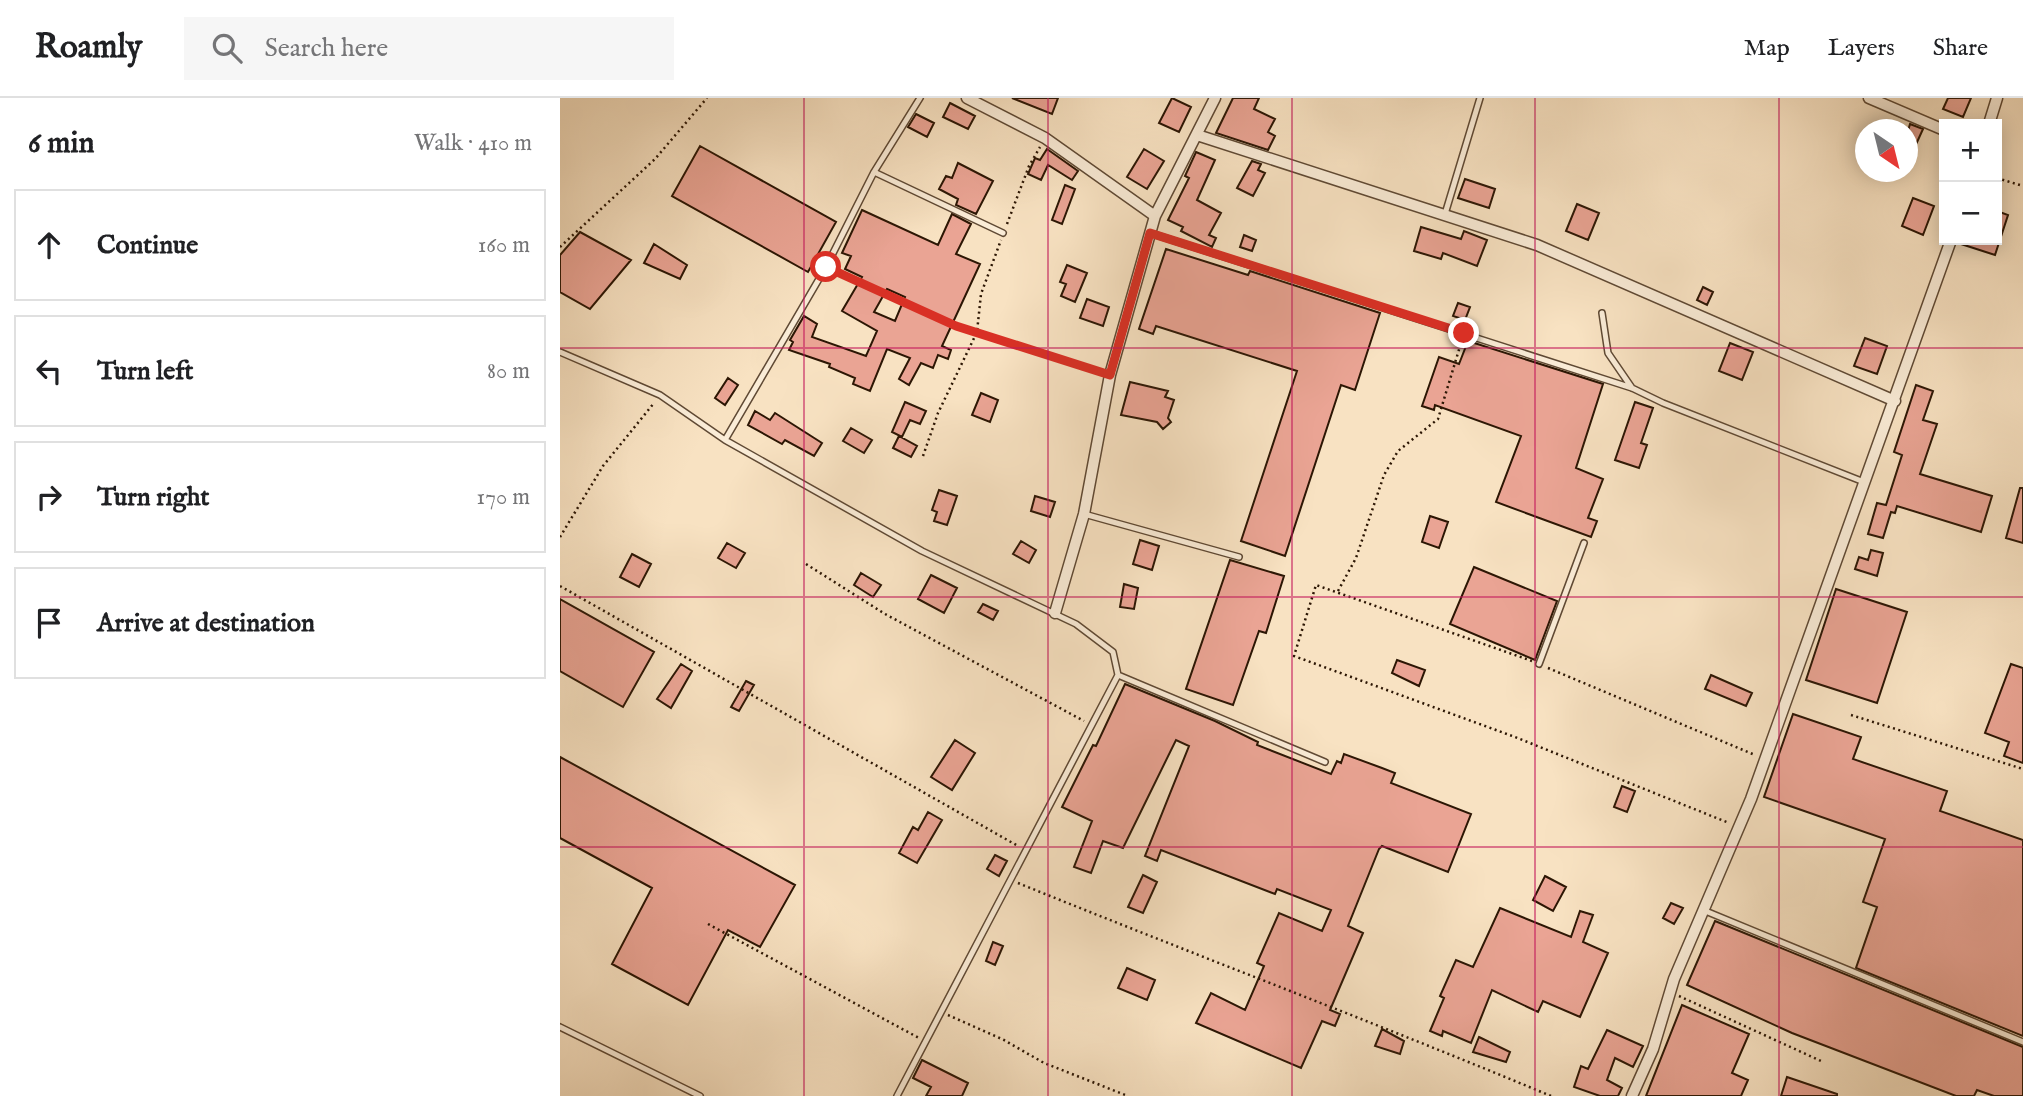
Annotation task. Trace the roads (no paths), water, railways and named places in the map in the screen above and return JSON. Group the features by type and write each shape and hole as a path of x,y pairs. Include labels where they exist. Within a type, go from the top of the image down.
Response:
{"street":[{"path":"967,98 1045,138 1155,216"},
{"path":"1055,613 1084,514 1110,375 1155,216 1215,98"},
{"path":"1868,98 1939,128"},
{"path":"1991,119 1997,98"},
{"path":"1197,135 1537,245 1895,401"},
{"path":"1632,1096 1653,1049 1670,992 1739,827 1866,482 1949,245"}],"lane":[{"path":"725,440 826,267 874,172 920,98"},
{"path":"1445,214 1479,98"},
{"path":"874,172 1003,233"},
{"path":"1150,233 1632,388 1663,403 1866,482"},
{"path":"1602,313 1608,353 1632,388"},
{"path":"560,352 660,394 725,440 922,551 1076,624 1113,652 1118,675 897,1096"},
{"path":"1084,514 1239,557"},
{"path":"1539,664 1584,543"},
{"path":"1118,675 1325,762"},
{"path":"1703,910 2023,1042"},
{"path":"560,1027 700,1096"}]}
